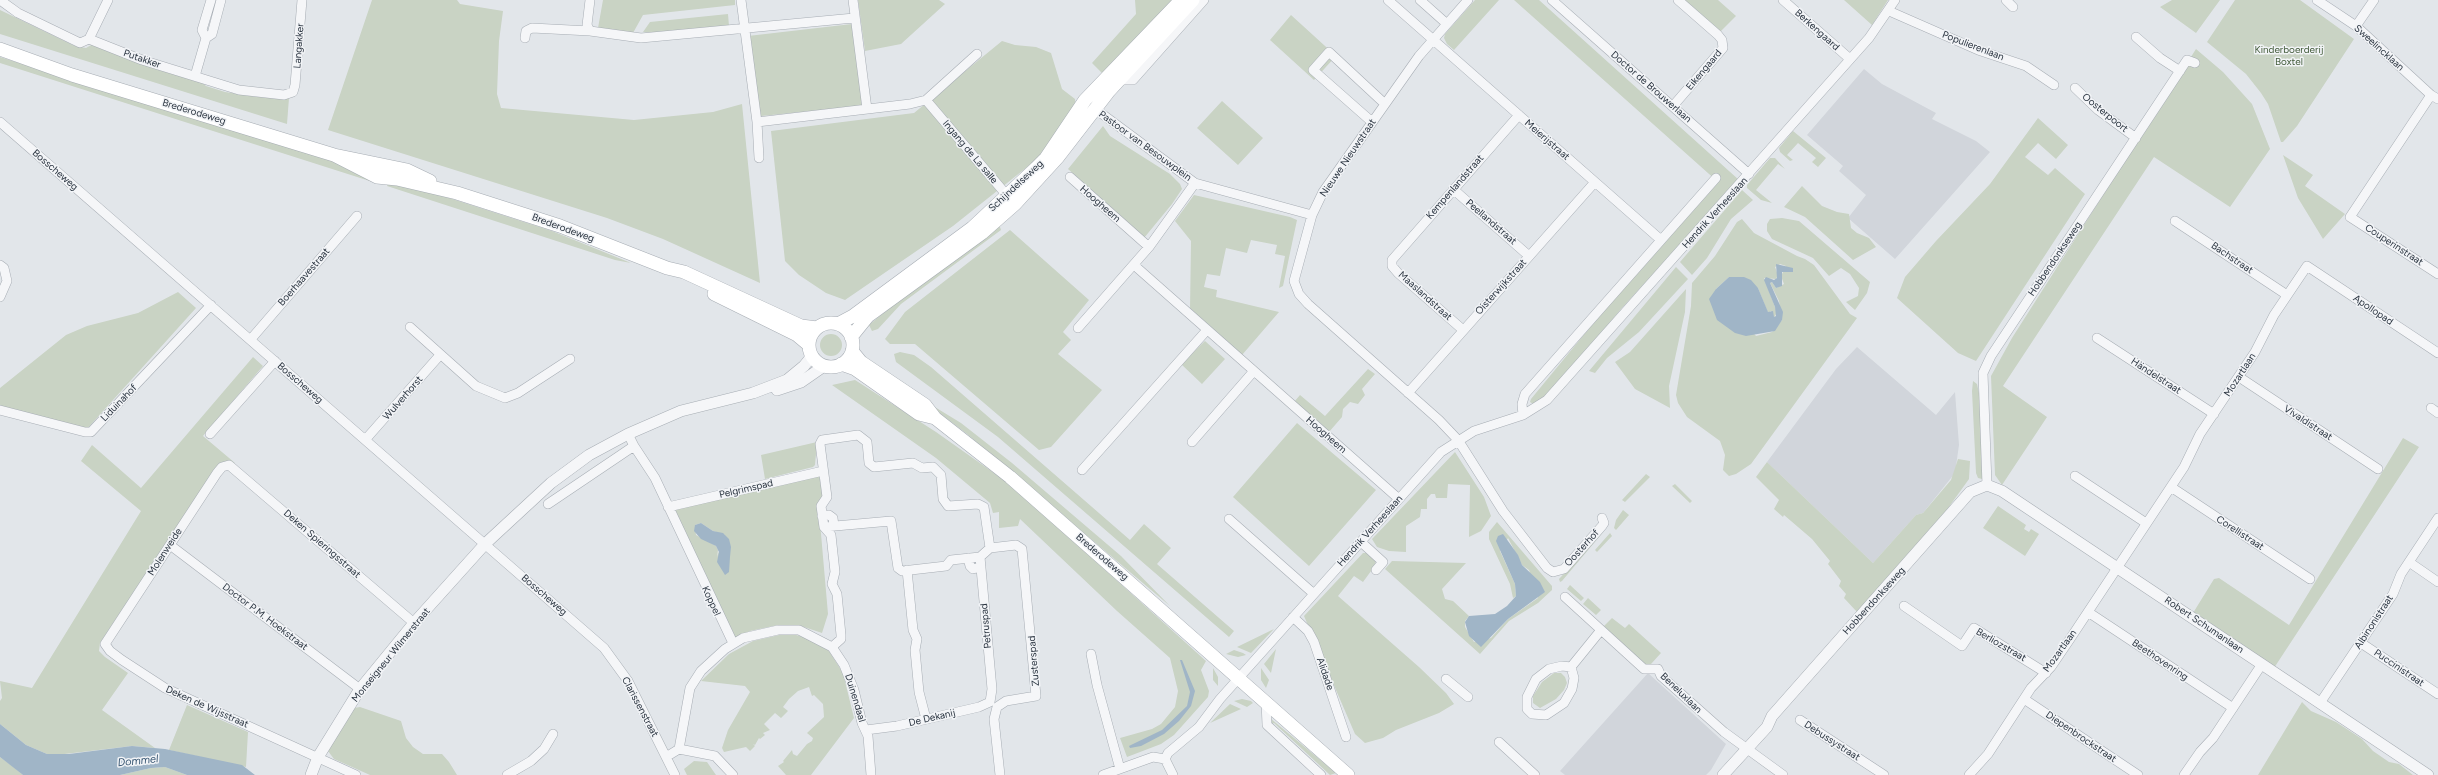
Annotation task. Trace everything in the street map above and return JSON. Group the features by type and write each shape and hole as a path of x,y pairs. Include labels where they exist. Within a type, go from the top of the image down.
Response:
{"main road":[{"name":"Schijndelseweg","path":"851,336 868,316 982,233 1046,158 1074,114 1100,83 1180,0"},
{"name":"Schijndelseweg","path":"838,324 853,316 1011,200 1058,157 1094,108 1193,0"},
{"name":"Brederodeweg","path":"0,49 53,69"},
{"name":"Brederodeweg","path":"0,56 53,69 334,155 407,170 457,193 560,226 667,268 703,280 802,326 817,328"},
{"name":"Brederodeweg","path":"667,268 679,277 798,335 810,351"},
{"path":"824,324 838,324 846,329 851,336 852,351 848,358 841,364 824,366 810,351 810,339 817,328 824,324"},
{"name":"Brederodeweg","path":"852,351 861,362 925,405 935,418 1010,477 1239,679 1266,701 1348,775"},
{"name":"Brederodeweg","path":"841,364 855,369 919,414 935,418"}],"street":[{"name":"Putakker","path":"0,0 18,13 80,43 89,39 142,60 252,92 284,95 293,92"},
{"path":"89,39 108,0"},
{"path":"206,38 202,30 211,0"},
{"path":"195,76 206,38 212,34 221,0"},
{"name":"Langakker","path":"293,92 296,76 302,0"},
{"path":"590,0 587,25 590,31"},
{"path":"741,0 757,122 758,158"},
{"path":"853,0 854,18 867,109"},
{"path":"1119,80 1133,80 1204,0"},
{"name":"Meierijstraat","path":"1388,0 1660,240"},
{"path":"1420,0 1447,24"},
{"name":"Nieuwe Nieuwstraat","path":"1458,440 1299,294 1294,281 1312,215 1323,192 1432,40 1468,0"},
{"name":"Doctor de Brouwerlaan","path":"1552,0 1749,174"},
{"name":"Eikengaard","path":"1673,106 1723,48 1722,40 1718,35 1678,0"},
{"name":"Berkengaard","path":"1783,0 1850,59"},
{"name":"Hendrik Verheeslaan","path":"1165,759 1168,753 1198,727 1293,617 1442,452 1458,440 1474,431 1523,415 1547,400 1572,374 1880,26 1895,0"},
{"path":"2006,0 2013,7"},
{"name":"Sweelincklaan","path":"2317,0 2356,26 2434,97"},
{"path":"2356,26 2374,0"},
{"name":"Populierenlaan","path":"1889,11 1978,50 2026,66 2054,85"},
{"path":"525,38 526,30 532,28 590,31 641,38 854,18"},
{"path":"2136,37 2160,58 2180,71"},
{"path":"1372,122 1313,70 1329,52 1385,104"},
{"path":"757,122 910,104 926,100 977,54"},
{"name":"Hobbendonkseweg","path":"1723,775 1762,722 1772,716 1962,501 1976,488 1987,485 1982,373 1991,356 2187,60 2195,63"},
{"name":"Oosterpoort","path":"2075,88 2098,110 2136,138"},
{"name":"Couperinstraat","path":"2434,97 2350,217 2438,274"},
{"name":"Ingang de La salle","path":"926,100 1011,200"},
{"name":"Pastoor van Besouwplein","path":"1094,108 1195,183 1312,215"},
{"name":"Kempenlandstraat","path":"1392,260 1519,115"},
{"name":"Bosscheweg","path":"0,122 251,339 599,644"},
{"name":"Hoogheem","path":"1070,177 1149,247"},
{"path":"1523,415 1522,404 1525,394 1716,178"},
{"name":"Oisterwijkstraat","path":"1408,393 1595,182"},
{"path":"1078,328 1149,247 1195,183"},
{"name":"Peellandstraat","path":"1454,189 1529,256"},
{"name":"Boerhaavestraat","path":"251,339 357,216"},
{"name":"Bachstraat","path":"2175,221 2287,295"},
{"name":"Maaslandstraat","path":"1392,260 1392,266 1398,273 1463,330"},
{"path":"0,265 4,268 7,281 0,298"},
{"name":"Hoogheem","path":"1134,265 1399,499"},
{"name":"Mozartlaan","path":"1969,775 1988,754 2024,699 2046,673 2088,612 2171,487 2214,414 2239,377 2287,295 2307,266"},
{"name":"Apollopad","path":"2307,266 2438,353"},
{"name":"Liduinahof","path":"0,410 85,432 91,432 211,305"},
{"path":"410,327 440,356 476,386 505,398 518,393 570,359"},
{"path":"1082,470 1207,330"},
{"name":"Händelstraat","path":"2097,338 2214,414"},
{"path":"753,392 787,380 804,366 810,351"},
{"name":"Wulverhorst","path":"366,440 440,356"},
{"path":"210,434 275,361"},
{"path":"753,392 764,393 796,384 824,366"},
{"path":"1192,442 1254,372"},
{"name":"Vivaldistraat","path":"2239,377 2378,469"},
{"name":"Monseigneur Wilmerstraat","path":"311,775 318,757 360,689 414,623 485,544 550,483 589,455 628,434 682,411 753,392"},
{"name":"Koppel","path":"628,434 655,478 733,643"},
{"path":"679,749 690,688 701,671 733,643 750,635 778,630 799,630 832,647 841,640 837,594 832,584 835,572 831,536 824,527 821,506 827,497 820,444 822,440 858,435 867,442 869,463 874,467 913,463 922,468 933,467 941,476 943,499 948,506 978,504 984,506 990,548 980,557 951,560 946,566 902,571 898,568 891,521 824,527"},
{"name":"Oosterhof","path":"1458,440 1502,511 1528,546 1547,568 1553,572 1564,569 1602,526 1604,523 1602,518"},
{"path":"548,504 634,446"},
{"name":"Molenweide","path":"106,644 217,473 222,467 229,465"},
{"name":"Deken Spieringsstraat","path":"229,465 414,623"},
{"name":"Pelgrimspad","path":"668,507 823,471"},
{"path":"2075,476 2146,523"},
{"name":"Robert Schumanlaan","path":"1987,485 2002,491 2428,775"},
{"name":"Corellistraat","path":"2171,487 2310,579"},
{"path":"822,516 829,515 833,518 834,526"},
{"name":"Albinonistraat","path":"2320,703 2393,594 2409,562 2438,518"},
{"path":"1229,519 1314,594"},
{"path":"1361,542 1383,562 1376,570"},
{"name":"Doctor P.M. Hoekstraat","path":"170,545 360,689"},
{"name":"Zusterspad","path":"990,548 1016,545 1022,549 1037,687 1036,696 1006,700 997,707 994,719 1000,775"},
{"name":"Petruspad","path":"980,557 992,694"},
{"path":"968,558 970,566 973,569 981,567"},
{"path":"2409,562 2438,582"},
{"path":"908,570 913,630 917,639 915,650 919,686 926,719"},
{"name":"Beneluxlaan","path":"1565,597 1644,669 1658,669 1661,676 1744,748 1783,775"},
{"name":"Berliozstraat","path":"1904,606 1962,646 1974,628 2046,673"},
{"name":"Beethovenring","path":"2088,612 2233,708"},
{"name":"Alidade","path":"1293,617 1308,631 1314,642 1346,737"},
{"path":"1571,667 1602,630"},
{"name":"Puccinistraat","path":"2361,642 2438,694"},
{"name":"Deken de Wijsstraat","path":"106,644 110,651 122,660 165,688 356,775"},
{"name":"Clarissenstraat","path":"599,644 628,681 675,775"},
{"name":"Duinendaal","path":"832,647 847,671 862,723 866,730 871,775"},
{"path":"1090,654 1120,769"},
{"path":"2184,775 2233,708 2262,664"},
{"path":"1562,666 1571,667 1574,678 1572,689 1564,703 1546,715 1532,714 1527,709 1527,697 1536,679 1549,669 1562,666"},
{"path":"1446,679 1468,697"},
{"name":"De Dekanij","path":"866,730 926,719 985,705 990,702 992,694"},
{"name":"Diepenbrockstraat","path":"2024,699 2138,775"},
{"path":"1266,701 1267,725 1322,775"},
{"name":"Debussystraat","path":"1800,720 1884,775"},
{"path":"507,775 531,761 544,749 553,734"},
{"path":"1499,742 1535,775"},
{"name":"Hobbendonkseweg","path":"1718,775 1744,748"},
{"path":"666,757 679,749 715,756 733,775"},
{"path":"1103,775 1153,758 1165,759 1173,775"}],"shaded area":[{"path":"1864,69 1882,84 1936,113 1932,119 1976,141 1990,152 1895,259 1848,218 1866,195 1839,171 1843,166 1807,135"},
{"path":"1857,347 1936,415 1955,392 1959,445 1955,473 1923,513 1916,515 1873,563 1767,462 1836,369"},
{"path":"1648,673 1726,744 1711,770 1706,775 1565,775 1560,771"}],"green space":[{"path":"372,0 457,0 460,4 503,11 499,41 497,94 501,108 634,120 713,112 742,104 760,283 663,239 607,218 328,130"},
{"path":"603,0 735,0 735,5 643,15 633,33 598,28"},
{"path":"858,0 939,0 945,4 901,44 865,51"},
{"path":"1135,0 1179,0 1104,75 1092,63 1136,14"},
{"path":"1475,0 1499,0 1454,50 1447,44 1444,38 1445,34"},
{"path":"1514,0 1539,0 1739,180 1621,309 1560,383 1535,405 1530,402 1531,399 1596,320 1718,182"},
{"path":"1682,0 1718,0 1736,16 1719,33"},
{"path":"1844,0 1888,0 1872,25"},
{"path":"2172,0 2220,0 2196,33 2160,7"},
{"name":"Kinderboerderij Boxtel","path":"2235,0 2300,0 2354,39 2297,126 2283,142 2281,142 2268,104 2261,93 2246,74 2207,42"},
{"path":"0,10 75,46 86,48 93,44 149,67 203,83 206,86 225,92 258,97 289,98 287,124 0,34"},
{"path":"728,14 729,26 653,33 643,32 650,22"},
{"path":"1291,15 1336,56 1314,80 1270,40"},
{"path":"852,24 863,106 761,116 748,36"},
{"path":"1002,41 1015,45 1036,47 1051,53 1062,89 1075,99 1076,110 1041,156 953,226 845,300 826,293 799,275 785,261 771,131 914,113"},
{"path":"2196,49 2223,72 2252,104 2270,149 2230,207 2154,157 2003,386 2047,417 2002,485 1995,475 1991,376 2012,338"},
{"path":"0,57 344,164 376,183 0,63"},
{"path":"1222,101 1263,138 1238,165 1197,128"},
{"path":"2038,118 2068,145 2056,159 2038,143 2025,157 2048,175 2055,168 2085,194 1976,361 1958,353 1897,298 1905,277 1936,241 1990,184"},
{"path":"1103,126 1110,136 1170,174 1180,184 1182,189 1172,204 1144,238 1068,169"},
{"path":"1793,131 1826,158 1818,167 1812,162 1816,158 1798,143 1787,155 1793,160 1790,161 1780,152 1779,148"},
{"path":"2283,155 2313,175 2305,186 2345,214 2323,239 2298,198"},
{"path":"1770,158 1775,158 1785,169 1778,164 1756,190 1772,203 1761,200 1747,188 1747,185"},
{"path":"390,179 552,231 631,263 615,260 387,186"},
{"path":"1802,186 1822,206 1837,212 1849,214 1851,228 1857,233 1869,238 1876,247 1853,260 1805,217 1784,207"},
{"path":"1742,190 1753,200 1731,219 1707,258 1692,275 1680,262"},
{"path":"1194,195 1290,217 1297,220 1283,286 1279,288 1285,256 1275,254 1277,245 1251,240 1247,253 1226,248 1220,276 1207,274 1204,287 1217,290 1216,297 1279,312 1242,355 1190,310 1191,241 1175,221"},
{"path":"1782,218 1799,221 1870,282 1867,293 1855,310 1846,302 1858,296 1859,288 1850,274 1841,268 1829,276 1813,258 1772,239 1767,231 1767,224 1770,219"},
{"path":"1742,219 1754,233 1814,265 1850,314 1857,318 1751,464 1736,474 1729,476 1723,470 1725,455 1720,441 1687,417 1678,403 1676,395 1691,306 1692,283 1715,256 1737,222","holes":["1780,264 1786,266 1781,276 1784,284 1776,288 1772,282 1770,283 1779,301 1782,320 1772,332 1756,336 1716,289 1729,277 1737,278 1758,288 1768,313 1771,311 1774,318 1777,312 1764,278 1776,279 1778,275 1775,267"]},
{"path":"999,224 1001,230 901,304 878,329 872,331 869,325 912,289"},
{"path":"1010,230 1089,300 1063,332 1071,340 1058,354 1102,390 1051,447 1039,450 915,344 890,344 885,339 905,312"},
{"path":"1676,267 1688,279 1639,332 1607,358 1595,373 1589,371"},
{"path":"1686,289 1685,312 1669,386 1670,408 1635,389 1615,362 1630,352"},
{"path":"178,292 196,308 86,430 0,408 0,388 66,335 87,326 138,313"},
{"path":"831,334 839,337 842,345 839,353 831,356 823,353 820,345 823,337"},
{"path":"1205,341 1225,359 1202,384 1181,364"},
{"path":"900,352 914,355 931,367 1130,540 1144,524 1171,548 1157,564 1234,631 1229,637 998,437 896,362 894,354"},
{"path":"253,357 263,366 203,436 235,463 224,462 215,469 100,643 99,651 128,673 102,710 155,748 132,746 56,755 47,754 26,745 0,724 0,701 2,698 0,681 32,688 141,511 81,461 92,445 141,488"},
{"path":"1368,369 1375,374 1362,389 1365,395 1358,404 1350,402 1343,409 1342,417 1329,432 1294,402 1300,395 1325,416"},
{"path":"855,380 936,432 1011,485 1206,661 1201,670 1209,691 1208,697 1174,735 1161,744 1127,757 1120,738 1152,729 1161,724 1175,707 1178,691 1170,658 1117,611 1020,519 1018,526 999,528 999,512 993,513 990,503 936,458 832,385"},
{"path":"1973,381 1977,384 1979,393 1984,470 1982,479 1978,478 1976,473 1972,391"},
{"path":"920,398 961,423 1012,463 1121,556 1170,606 967,434"},
{"path":"1297,423 1376,490 1309,566 1233,497"},
{"path":"2403,438 2419,447 2274,668 2193,613 2214,579 2219,578 2289,625"},
{"path":"817,442 815,465 813,467 765,479 761,455"},
{"path":"1455,452 1484,497 1491,516 1481,531 1469,537 1470,485 1448,484 1447,498 1436,498 1435,494 1431,494 1427,499 1427,509 1421,509 1420,517 1406,526 1406,552 1389,551 1377,547 1372,539"},
{"path":"1958,459 1970,461 1969,479 1946,511 1857,612 1844,598 1846,594 1839,586 1841,581 1828,564 1830,561 1812,539 1784,515 1783,517 1774,509 1779,500 1756,477 1767,462 1873,563 1916,515 1923,513 1951,480"},
{"path":"819,474 823,497 819,511 828,614 822,633 798,625 778,625 750,631 733,639 674,508","holes":["701,523 713,531 725,535 717,557 718,550 716,546 696,535 695,525"]},
{"path":"1646,474 1650,477 1625,502 1622,500"},
{"path":"1675,484 1692,501 1690,503 1672,486"},
{"path":"1998,506 2026,525 2024,529 2029,532 2031,529 2039,534 2025,556 1983,528"},
{"path":"1623,510 1629,515 1616,530 1614,528 1616,520"},
{"path":"1497,522 1552,586 1552,590 1538,603 1509,621 1480,654 1385,569 1392,561 1466,563 1442,589 1445,599 1453,601 1469,616 1465,621 1465,627 1474,642 1491,638 1508,619 1538,598 1529,570 1522,565 1508,538 1500,551 1515,584 1516,596 1513,598 1510,584 1489,539 1489,532"},
{"path":"1605,530 1562,581 1560,582 1559,579"},
{"path":"1610,533 1612,536 1597,552 1595,550"},
{"path":"1363,553 1366,553 1376,561 1374,567 1363,582 1354,576 1338,596 1419,667 1446,693 1454,704 1439,713 1396,730 1383,738 1365,743 1355,734 1304,616"},
{"path":"1570,585 1584,598 1581,601 1567,589"},
{"path":"1588,598 1601,610 1596,615 1583,604"},
{"path":"1612,618 1625,628 1629,624 1661,653 1651,664 1643,664 1604,626"},
{"path":"1274,629 1251,653 1237,647"},
{"path":"779,635 796,635 815,640 829,651 843,673 854,718 811,775 786,775 778,766 784,762 783,761 792,750 793,754 797,756 807,744 812,741 813,738 807,733 824,717 823,704 814,695 812,696 809,687 798,691 789,699 783,707 788,711 781,718 775,713 764,724 770,730 763,733 765,735 760,739 759,738 755,745 753,744 755,746 750,751 746,747 724,752 722,748 728,730 750,692 745,686 701,681 729,654 753,641"},
{"path":"1276,649 1271,673 1264,664"},
{"path":"1234,650 1246,655 1238,657 1226,654"},
{"path":"1213,668 1218,677 1218,686 1213,680"},
{"path":"1261,668 1269,680 1266,688 1261,680"},
{"path":"1554,673 1561,673 1565,677 1567,683 1564,690 1556,699 1540,708 1533,703 1533,696 1542,682"},
{"path":"1242,699 1253,703 1247,707 1234,701"},
{"path":"2302,702 2311,711 2336,722 2362,739 2373,751 2389,762 2399,764 2413,775 2258,775"},
{"path":"1230,704 1241,709 1210,723"},
{"path":"187,705 248,732 246,767 169,750"},
{"path":"360,707 401,721 406,738 413,747 423,754 442,754 457,775 370,775 334,759 328,751 354,708"},
{"path":"1270,718 1336,773 1330,775 1274,723 1272,724 1269,720"},
{"path":"0,757 11,765 23,775 0,775"},
{"path":"694,761 707,762 716,775 687,775 684,769"},
{"path":"165,767 187,775 120,775 151,768"}],"water":[{"path":"1776,264 1793,268 1793,272 1782,272 1782,286 1776,288 1772,282 1770,283 1783,312 1782,320 1775,331 1746,336 1735,333 1717,320 1709,299 1716,289 1729,277 1744,277 1751,280 1758,288 1768,312 1773,311 1774,317 1776,316 1775,307 1764,280 1766,277 1774,280 1777,278"},
{"path":"701,523 713,531 723,533 729,539 731,547 729,572 725,575 717,562 719,552 716,546 701,539 694,531 695,525"},
{"path":"1503,534 1518,555 1522,565 1540,582 1545,592 1508,619 1481,647 1469,636 1465,622 1469,616 1495,614 1507,606 1516,596 1515,584 1496,541 1498,536"},
{"path":"1180,660 1182,660 1195,691 1191,706 1179,721 1164,734 1141,746 1130,748 1129,746 1162,730 1187,706 1190,692"},
{"name":"Dommel","path":"0,724 26,745 47,754 69,754 132,746 165,749 242,765 255,775 187,775 165,767 151,768 120,775 23,775 0,757"}]}
